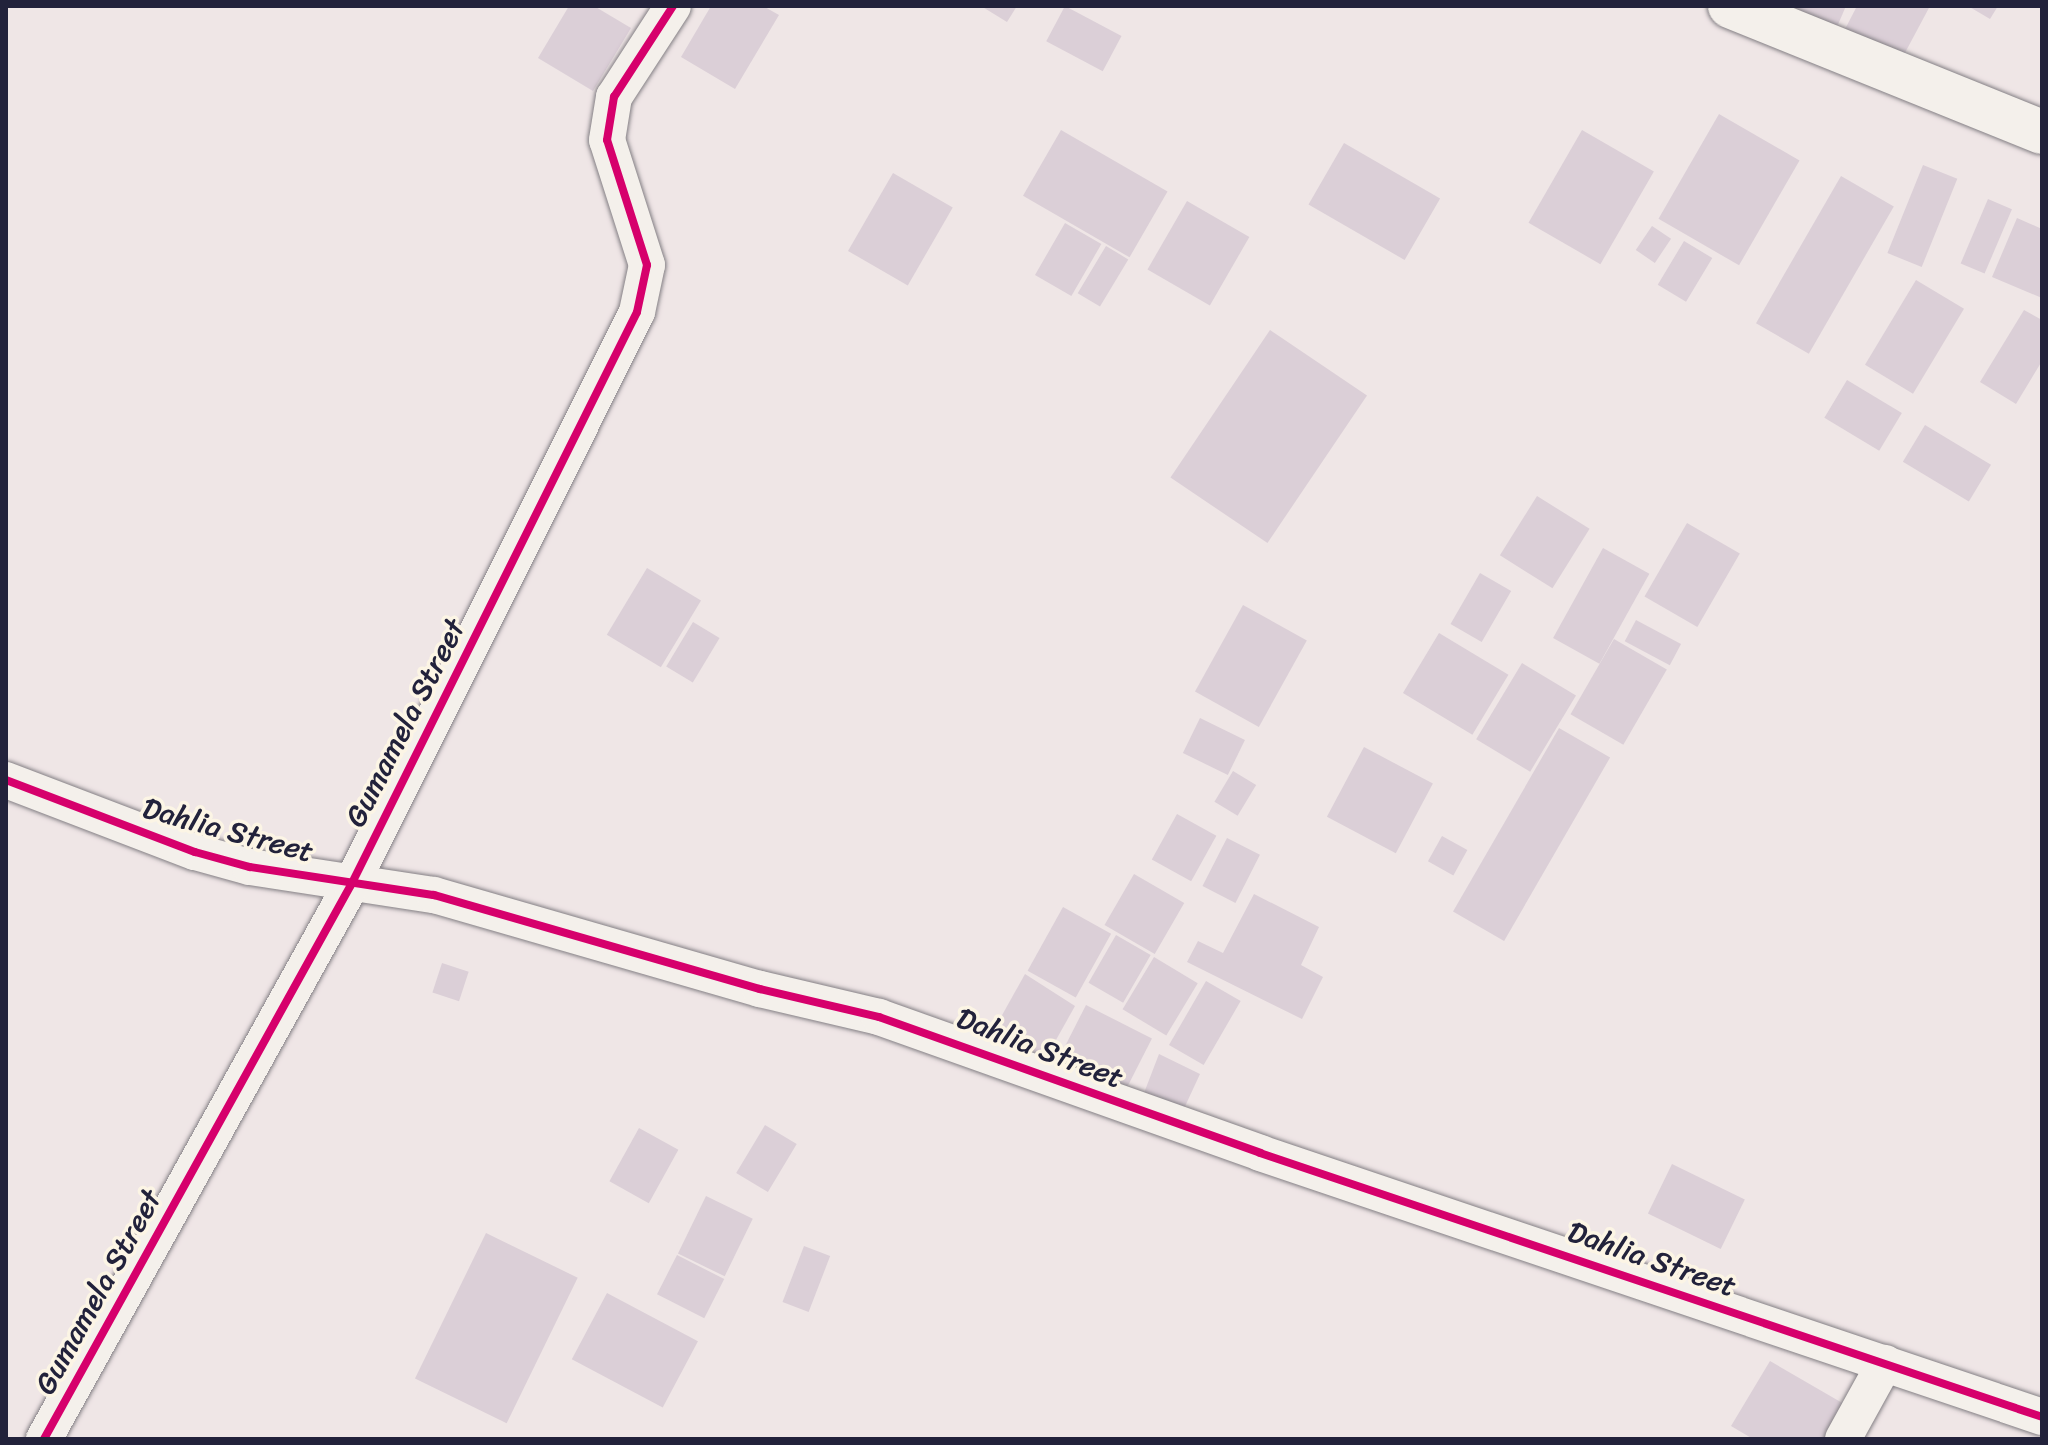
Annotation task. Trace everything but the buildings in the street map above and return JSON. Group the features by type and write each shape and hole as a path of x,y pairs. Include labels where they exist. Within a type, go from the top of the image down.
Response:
{"street":[{"name":"Gumamela Street","path":"44,1439 351,885 637,312 647,265 607,140 614,97 673,6"},
{"path":"1730,6 2042,132"},
{"name":"Dahlia Street","path":"6,780 195,852 351,885 434,895 760,989 879,1017 1260,1153 2042,1417"},
{"path":"1843,1439 1885,1363"}],"cycle path":[{"path":"44,1439 351,885 637,312 647,265 607,140 614,97 673,6"},
{"path":"6,780 195,852 250,867 434,895 760,989 879,1017 1260,1153 2042,1417"}]}
